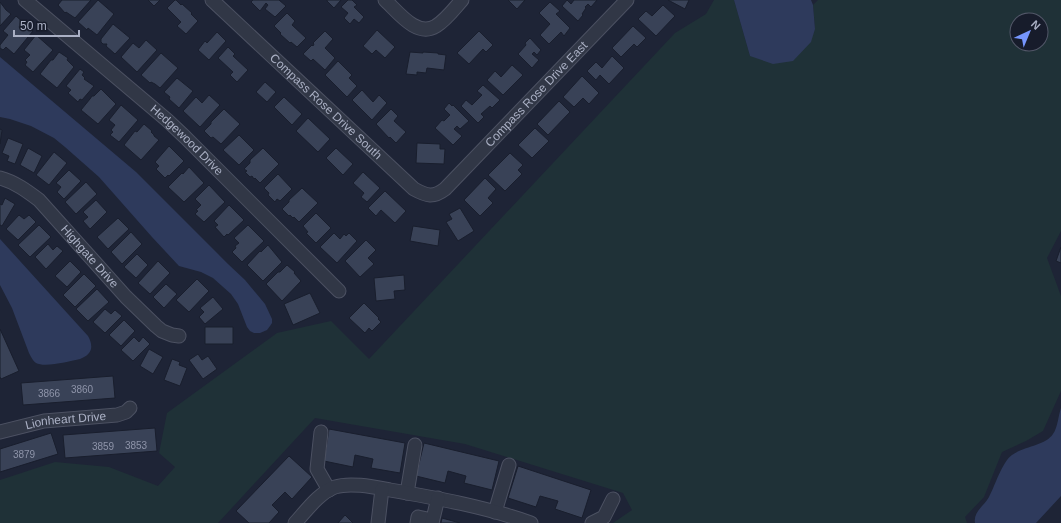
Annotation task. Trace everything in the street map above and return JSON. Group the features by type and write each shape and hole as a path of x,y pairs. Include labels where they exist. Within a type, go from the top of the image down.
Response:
{"street":[{"name":"Hedgewood Drive","path":"25,0 167,120 339,291"},
{"name":"Compass Rose Drive South","path":"212,0 414,190 423,194 431,195 438,194 445,189"},
{"path":"385,0 411,24 419,28 428,29 441,23 462,0"},
{"name":"Compass Rose Drive East","path":"445,189 627,0"},
{"name":"Highgate Drive","path":"0,178 19,186 39,200 126,296 156,326 162,331 179,336"},
{"name":"Lionheart Drive","path":"1,430 44,421 117,415 126,412 130,408"},
{"path":"321,432 317,469 329,490"},
{"path":"407,493 415,445"},
{"path":"495,512 508,465"},
{"path":"295,523 324,493 336,487 353,485 382,488 438,498 511,516 532,523"},
{"path":"378,523 382,488"},
{"path":"417,523 418,517 432,522 438,498"},
{"path":"592,523 604,518 613,499"}],"shaded area":[{"path":"714,0 734,0 750,56 815,29 813,5 818,0 1061,0 1061,231 1047,258 1061,296 1061,391 1043,431 1002,452 984,497 965,517 967,523 613,523 632,510 623,493 465,444 315,418 218,523 0,523 0,480 55,462 109,467 158,486 175,467 159,453 167,413 277,333 331,321 369,359 675,33 706,14"}],"water":[{"path":"734,0 811,0 813,5 815,29 811,42 793,61 773,64 750,56"},
{"path":"0,57 136,172 245,280 265,304 272,319 272,323 267,330 260,333 250,331 238,304 231,294 213,278 201,272 179,266 99,177 54,138 31,126 0,117"},
{"path":"0,239 88,336 91,344 91,350 87,355 80,359 45,365 36,363 33,360 12,308 0,285"},
{"path":"1061,408 1061,496 1036,523 975,523 977,512 989,497 1008,458 1017,452 1040,444 1049,438 1056,428"}],"building":[{"path":"62,0 91,0 75,18 66,12 65,13 58,5"},
{"path":"98,0 114,14 97,35 88,28 87,30 78,22"},
{"path":"148,0 160,0 154,6"},
{"path":"175,0 192,13 191,14 198,21 186,34 177,26 181,22 167,8"},
{"path":"253,0 279,0 286,6 275,17 265,9 268,5 266,3 260,11 251,2"},
{"path":"327,0 341,0 334,8"},
{"path":"348,0 352,0 357,5 354,7 364,17 359,23 354,19 350,24 344,18 348,13 341,7"},
{"path":"508,0 525,0 517,9"},
{"path":"567,0 571,4 574,0 597,0 591,7 588,4 585,7 586,8 582,14 583,15 578,21 562,6"},
{"path":"668,0 689,0 685,9"},
{"path":"0,2 11,14 0,26"},
{"path":"550,2 560,11 556,14 570,28 564,36 561,32 549,44 540,35 550,24 539,13"},
{"path":"663,5 675,16 656,36 638,19 646,11 652,16"},
{"path":"287,13 295,21 292,25 306,38 297,47 280,34 281,33 274,26"},
{"path":"16,16 33,31 14,54 6,47 3,50 0,48 0,45 8,35 3,31"},
{"path":"113,24 130,38 115,54 106,46 107,44 103,44 101,42 101,39"},
{"path":"633,26 646,38 637,47 634,44 621,57 612,48"},
{"path":"377,30 395,47 385,58 376,50 372,54 363,46"},
{"path":"325,31 333,39 325,48 335,58 325,70 313,59 311,61 303,54 312,45 313,46 313,43"},
{"path":"479,31 493,45 486,52 483,49 469,64 457,53"},
{"path":"217,32 226,41 209,60 198,50 205,41 207,43"},
{"path":"36,35 53,50 33,72 25,65 27,62 25,60 30,55 24,50"},
{"path":"530,38 541,50 537,55 534,52 532,54 539,60 532,68 518,54"},
{"path":"146,40 157,50 137,72 121,57 133,43 139,48"},
{"path":"228,47 235,54 233,56 248,70 237,82 230,75 233,72 218,58"},
{"path":"59,52 68,58 67,60 74,67 57,88 40,74"},
{"path":"410,52 438,53 446,55 444,70 427,68 426,73 417,72 417,75 406,74"},
{"path":"161,53 178,68 160,88 151,82 150,83 141,75"},
{"path":"612,56 624,68 609,84 600,75 596,80 587,71 596,62 602,68"},
{"path":"338,61 352,75 349,78 357,86 347,97 325,75"},
{"path":"512,65 523,75 503,95 487,80 495,71 501,77"},
{"path":"80,69 84,72 82,75 85,78 84,79 94,86 82,100 80,99 78,102 68,93 71,90 66,86"},
{"path":"582,76 599,93 589,104 583,98 574,107 563,97"},
{"path":"177,78 193,91 179,108 164,92"},
{"path":"265,82 276,92 267,102 256,92"},
{"path":"483,85 500,100 492,108 490,106 481,114 484,117 478,123 461,106 466,100 472,105 482,95 477,91"},
{"path":"101,89 116,104 98,124 81,110 92,96 94,96"},
{"path":"362,90 373,102 379,95 387,103 372,120 352,100"},
{"path":"209,95 220,105 200,127 183,111 196,97 202,103"},
{"path":"284,97 302,114 292,125 274,107"},
{"path":"559,101 570,112 548,135 537,124"},
{"path":"449,103 469,121 460,129 457,126 454,129 462,136 453,145 435,128 442,120 444,121 450,115 444,109"},
{"path":"121,105 138,120 119,142 110,135 113,132 111,130 115,125 109,120"},
{"path":"224,109 240,124 221,144 213,137 211,138 204,131"},
{"path":"391,109 398,116 394,121 406,132 396,143 376,124"},
{"path":"308,118 330,139 318,152 296,131"},
{"path":"144,124 159,140 141,160 124,145 135,131 137,132"},
{"path":"535,128 549,141 532,158 518,145"},
{"path":"0,129 2,130 0,144"},
{"path":"239,135 254,150 239,165 223,150"},
{"path":"8,138 23,144 15,164 7,161 9,156 2,153"},
{"path":"417,143 440,144 440,149 445,149 444,164 416,163"},
{"path":"169,146 184,161 165,178 156,169 159,166 155,162"},
{"path":"28,148 42,156 34,173 20,165"},
{"path":"263,148 279,164 260,183 252,176 250,177 244,169 250,163 250,160"},
{"path":"336,148 353,164 343,175 326,158"},
{"path":"54,152 67,163 49,185 36,175"},
{"path":"510,153 523,165 518,170 522,174 505,191 488,175"},
{"path":"189,167 204,183 184,202 168,187"},
{"path":"69,170 81,181 64,199 57,192 61,187 56,183"},
{"path":"363,172 380,188 367,202 361,197 364,193 353,183"},
{"path":"278,174 292,189 280,201 277,199 275,202 264,188"},
{"path":"485,178 496,189 488,198 493,203 480,216 464,200"},
{"path":"86,182 97,194 76,214 65,202"},
{"path":"209,185 225,202 204,222 195,214 198,211 196,210 201,205 195,199"},
{"path":"302,188 318,203 299,222 294,217 289,216 282,209"},
{"path":"385,191 406,211 395,223 381,210 376,216 368,208"},
{"path":"5,198 15,204 2,226 0,225 0,204 2,205"},
{"path":"96,200 107,212 90,229 83,221 88,217 83,212"},
{"path":"229,205 244,220 224,237 215,227 218,225 214,221"},
{"path":"460,208 474,231 458,241 446,222 452,219 449,214"},
{"path":"316,213 331,228 316,243 306,233 308,232 303,226"},
{"path":"19,215 24,219 29,215 36,222 18,240 6,229"},
{"path":"118,218 129,229 108,249 97,237"},
{"path":"39,225 51,237 30,257 18,245"},
{"path":"248,225 264,241 242,262 232,252 236,248 235,246 239,243 234,238"},
{"path":"413,226 440,230 438,246 410,241"},
{"path":"131,232 142,244 122,264 111,252"},
{"path":"334,233 340,239 344,234 346,236 349,233 357,241 337,263 320,247"},
{"path":"366,240 376,250 368,258 374,264 360,277 345,261"},
{"path":"48,244 53,250 57,246 63,251 46,269 35,257"},
{"path":"268,245 282,262 263,281 247,265"},
{"path":"1061,247 1061,263 1056,261"},
{"path":"137,254 148,265 136,278 124,267"},
{"path":"70,261 81,272 67,287 55,276"},
{"path":"158,261 170,273 150,294 138,283"},
{"path":"287,265 295,272 294,273 301,281 282,301 266,284"},
{"path":"84,274 96,286 75,307 63,295"},
{"path":"404,275 405,290 394,291 395,299 376,301 374,278"},
{"path":"197,279 209,291 189,312 176,300"},
{"path":"166,284 177,294 164,308 153,297"},
{"path":"97,289 109,302 88,321 76,309"},
{"path":"310,293 320,313 293,325 284,304"},
{"path":"213,297 223,309 205,324 199,317 204,312 200,308"},
{"path":"364,303 381,322 372,331 369,328 365,333 349,318"},
{"path":"105,309 111,314 115,310 122,316 105,333 93,322"},
{"path":"124,320 135,331 121,346 109,335"},
{"path":"205,327 233,327 233,344 205,344"},
{"path":"0,329 19,371 1,379 0,377"},
{"path":"134,337 139,342 143,337 150,344 133,361 121,350"},
{"path":"149,349 163,357 153,374 140,366"},
{"path":"198,354 202,360 208,356 217,369 203,379 189,360"},
{"path":"172,359 180,362 179,365 187,368 180,386 164,380"},
{"path":"113,376 115,398 23,405 21,383"},
{"path":"155,428 157,451 65,458 63,435"},
{"path":"329,429 405,443 400,473 371,468 373,459 355,455 353,467 324,461"},
{"path":"51,433 58,454 0,472 0,449"},
{"path":"424,443 499,461 492,490 464,483 466,476 448,471 445,483 416,476"},
{"path":"289,456 312,477 292,499 285,492 272,505 279,512 269,523 249,523 236,511"},
{"path":"518,466 591,490 582,518 555,509 558,501 540,496 536,507 508,498"},
{"path":"345,515 353,523 338,523"},
{"path":"442,518 460,523 441,523"}]}
